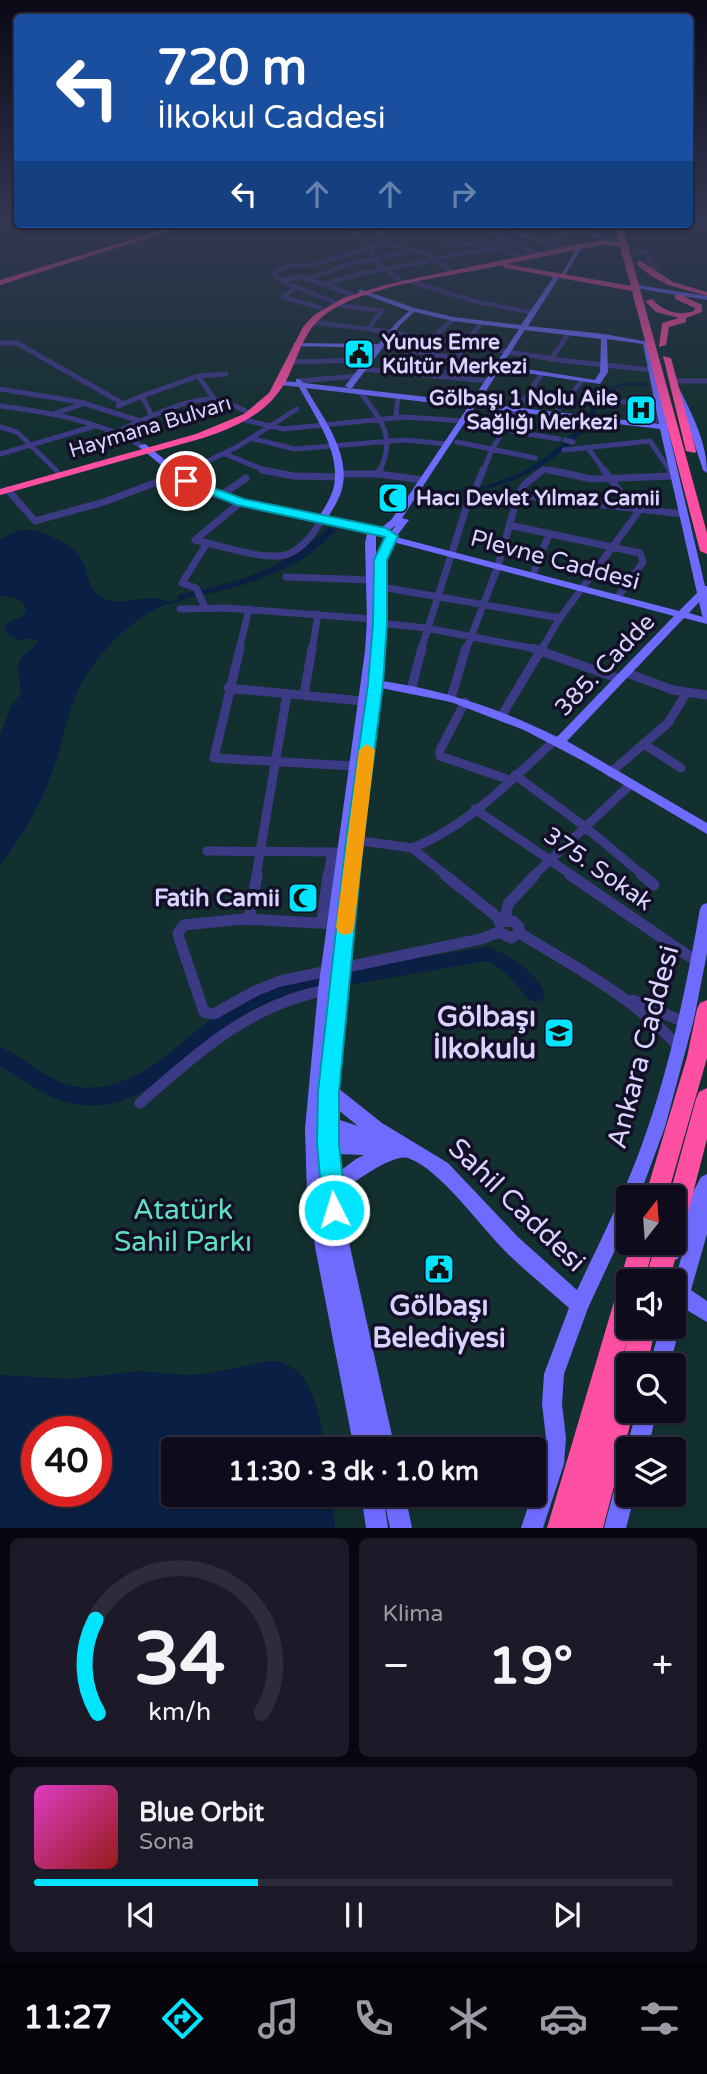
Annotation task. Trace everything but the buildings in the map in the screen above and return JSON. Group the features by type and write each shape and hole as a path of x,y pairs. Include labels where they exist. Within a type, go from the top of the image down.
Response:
{"highway":[{"name":"Haymana Bulvarı","path":"243,415 274,383 296,329 321,308 365,291"},
{"name":"Haymana Bulvarı","path":"3,490 57,471 209,432 243,415 268,401 283,381 296,344 311,322 335,303 367,291"},
{"path":"637,291 654,309 668,315 687,316 698,312 699,307 678,297"},
{"path":"689,291 707,298"},
{"path":"640,292 662,345 674,384 707,512"},
{"path":"640,292 665,425 706,556"},
{"path":"662,345 663,327 668,323 707,313"},
{"name":"Haymana Bulvarı","path":"3,490 144,448"},
{"path":"659,1185 693,1069 707,1009"},
{"path":"684,1185 707,1099"},
{"path":"561,1528 616,1337"},
{"path":"589,1528 618,1423"}],"street":[{"path":"291,291 284,297 321,308"},
{"path":"307,291 335,303 382,311 369,328"},
{"path":"353,291 412,310 453,319 646,342"},
{"path":"442,291 474,301 534,313"},
{"path":"374,584 384,536 452,443 502,368 547,291"},
{"path":"526,328 553,291"},
{"path":"640,292 707,298"},
{"path":"640,292 707,298"},
{"path":"640,292 639,313 691,550 705,591 707,615"},
{"path":"349,386 380,345 412,310"},
{"path":"433,338 453,319"},
{"path":"311,322 393,330 604,368 652,370"},
{"path":"444,377 481,323"},
{"path":"617,337 633,336 642,327"},
{"path":"551,359 569,333"},
{"path":"296,344 380,345 581,382 597,382 602,377 604,368 604,336"},
{"path":"0,344 17,343 122,403"},
{"path":"399,373 414,351"},
{"path":"290,362 369,360"},
{"path":"363,1437 322,1238 316,1195 326,990 335,969 376,684 374,584 384,536 452,443 463,421 478,404 489,381 502,368"},
{"path":"300,383 359,372 489,381"},
{"path":"111,411 122,403 198,376 226,374"},
{"path":"411,690 426,628 468,502 478,490 492,449 541,375"},
{"path":"198,376 214,398 272,428 381,421 397,417 463,421"},
{"path":"283,381 478,404"},
{"path":"558,411 581,382"},
{"path":"300,383 349,386 518,409 665,425"},
{"path":"241,502 195,540 276,555 291,553 311,536 337,492 339,475 332,445 300,383"},
{"path":"706,464 681,394 674,384 707,383"},
{"path":"0,395 3,389 85,403 140,421"},
{"path":"360,392 381,421 389,441 388,453 378,474"},
{"path":"142,396 152,416"},
{"path":"397,417 398,396"},
{"path":"113,433 152,416 214,398"},
{"path":"614,402 652,401 665,425"},
{"path":"54,413 85,403"},
{"path":"0,407 54,413 95,426 144,448"},
{"path":"3,490 35,521 179,476 254,439 297,409"},
{"path":"518,409 578,415"},
{"path":"0,454 95,426"},
{"path":"0,427 17,432 57,471"},
{"path":"504,429 566,440"},
{"path":"695,430 707,432"},
{"path":"254,439 291,449 389,441 452,443 492,449 534,461 541,467"},
{"path":"564,450 650,441 673,473"},
{"path":"219,445 242,464 266,472 303,477 378,474 423,480"},
{"name":"Plevne Caddesi","path":"144,448 179,476 220,496 342,522 384,536 681,617 707,621"},
{"path":"589,448 636,510"},
{"path":"451,698 470,636 498,566 518,495 534,477 544,468 592,479 673,473"},
{"path":"220,496 246,478"},
{"path":"478,490 683,514"},
{"path":"502,715 560,618 636,510"},
{"path":"509,525 642,555 643,562 617,598"},
{"path":"533,575 549,534"},
{"path":"205,607 196,588 183,584 182,581 207,543"},
{"path":"691,550 697,556 706,556"},
{"path":"286,577 374,584 560,618"},
{"name":"385. Cadde","path":"557,741 705,591"},
{"path":"180,609 205,607 318,614 426,628 541,650 623,676 707,695"},
{"path":"249,609 213,755 216,760 353,766"},
{"path":"304,695 318,614"},
{"path":"337,854 328,921 322,921 353,766 376,621"},
{"path":"376,684 451,698 502,715 557,741 707,830"},
{"path":"228,688 362,701"},
{"path":"610,773 668,723 687,692"},
{"path":"250,920 288,694"},
{"path":"465,702 440,750 440,756 513,777 584,826 654,885"},
{"path":"355,840 412,848 424,846 475,809 557,741"},
{"path":"643,744 681,768"},
{"path":"335,925 250,920 202,922 180,928 179,938 204,1012 214,1014 255,991 280,981 481,939 501,924 508,904 548,859 630,785"},
{"name":"375. Sokak","path":"475,809 699,963"},
{"path":"412,848 501,924 507,937 514,937 519,933 611,989 685,1023"},
{"path":"207,851 337,854"},
{"path":"337,854 329,1092 317,1136 328,1144 412,1150"},
{"name":"Ankara Caddesi","path":"635,1185 680,1048 699,963 707,909"},
{"path":"611,989 662,1029 680,1048"},
{"path":"140,1103 244,1021 289,998 326,990"},
{"name":"Sahil Caddesi","path":"329,1092 369,1125 451,1177 511,1244 580,1305"},
{"path":"321,1123 412,1150"},
{"path":"328,1144 340,1242 381,1437"},
{"name":"Sahil Caddesi","path":"332,1188 373,1158 412,1150"},
{"path":"662,1269 707,1183"},
{"path":"686,1271 707,1203"},
{"name":"Ankara Caddesi","path":"532,1528 553,1464 556,1438 552,1404 554,1374 580,1305 616,1227"},
{"path":"686,1298 707,1311"},
{"path":"374,1507 377,1528"},
{"path":"397,1507 401,1528"},
{"path":"615,1528 621,1507"}],"green space":[{"name":"Atatürk Sahil Parkı","path":"0,291 707,291 707,1528 0,1528"}],"water":[{"path":"624,383 648,383 648,386 619,387 602,403 568,446 533,471 514,480 474,491 433,493 434,490 473,489 530,468 575,431 601,396"},
{"path":"329,527 337,530 309,554 285,569 241,585 179,600 178,595 259,573 294,554"},
{"path":"20,530 32,530 57,539 75,551 83,561 94,591 106,599 122,602 155,598 169,603 127,628 91,668 76,695 54,767 38,806 0,865 0,736 11,706 21,694 19,662 38,640 15,639 5,628 7,623 23,616 26,610 20,600 0,596 0,539"},
{"path":"269,1361 284,1364 296,1370 312,1393 323,1437 161,1437 161,1507 334,1507 335,1528 0,1528 0,1375 70,1379 139,1371 187,1375"}],"waterway":[{"path":"169,603 183,599"},
{"path":"354,976 487,954 509,965 536,994"},
{"path":"0,1056 57,1090 90,1097 114,1094 158,1072 246,1004 276,991 317,981"}],"slow traffic":[{"path":"345,927 367,750"}],"place":[{"name":"Yunus Emre Kültür Merkezi","path":"359,354"},
{"name":"Gölbaşı 1 Nolu Aile Sağlığı Merkezi","path":"641,410"},
{"name":"Hacı Devlet Yılmaz Camii","path":"393,498"},
{"name":"Fatih Camii","path":"303,898"},
{"name":"Gölbaşı İlkokulu","path":"559,1033"},
{"name":"Gölbaşı Belediyesi","path":"439,1269"}],"route":[{"path":"186,481 241,502 386,531 392,536 380,560 376,684 355,840 329,1092 328,1144 334,1210"}]}
